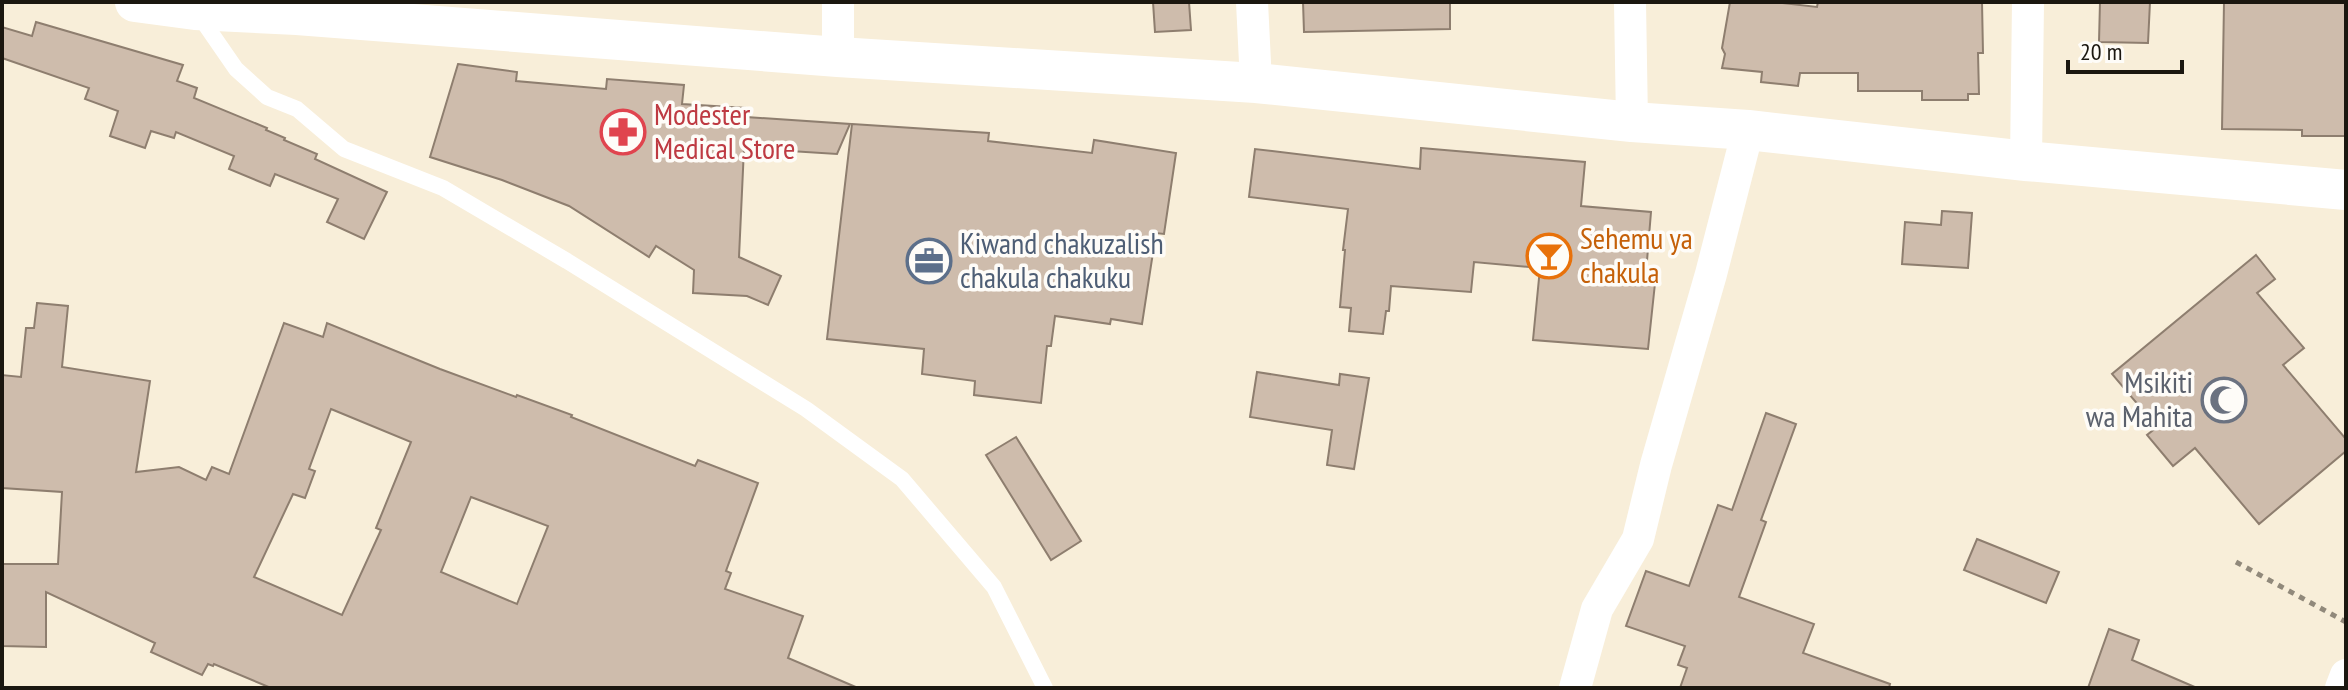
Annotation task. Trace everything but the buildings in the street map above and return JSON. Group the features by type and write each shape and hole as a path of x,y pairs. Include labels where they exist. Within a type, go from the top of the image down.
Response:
{"street":[{"path":"135,2 195,10 297,8 838,57 1256,83 1632,122 1748,130 2026,161 2346,190"},
{"path":"838,2 838,57"},
{"path":"1252,2 1256,83"},
{"path":"1630,2 1632,122"},
{"path":"2026,161 2028,2"},
{"path":"1575,688 1597,609 1638,539 1748,130"},
{"path":"2341,688 2346,675"}],"lane":[{"path":"195,10 236,69 256,88 267,97 297,109 344,149 443,188 567,261 806,409 902,479 994,587 1045,688"}],"path":[{"path":"2236,562 2346,622"}],"place":[{"name":"Modester Medical Store","path":"623,132"},
{"name":"Sehemu ya chakula","path":"1549,256"},
{"name":"Kiwand chakuzalish chakula chakuku","path":"929,261"},
{"name":"Msikiti wa Mahita","path":"2224,400"}]}
